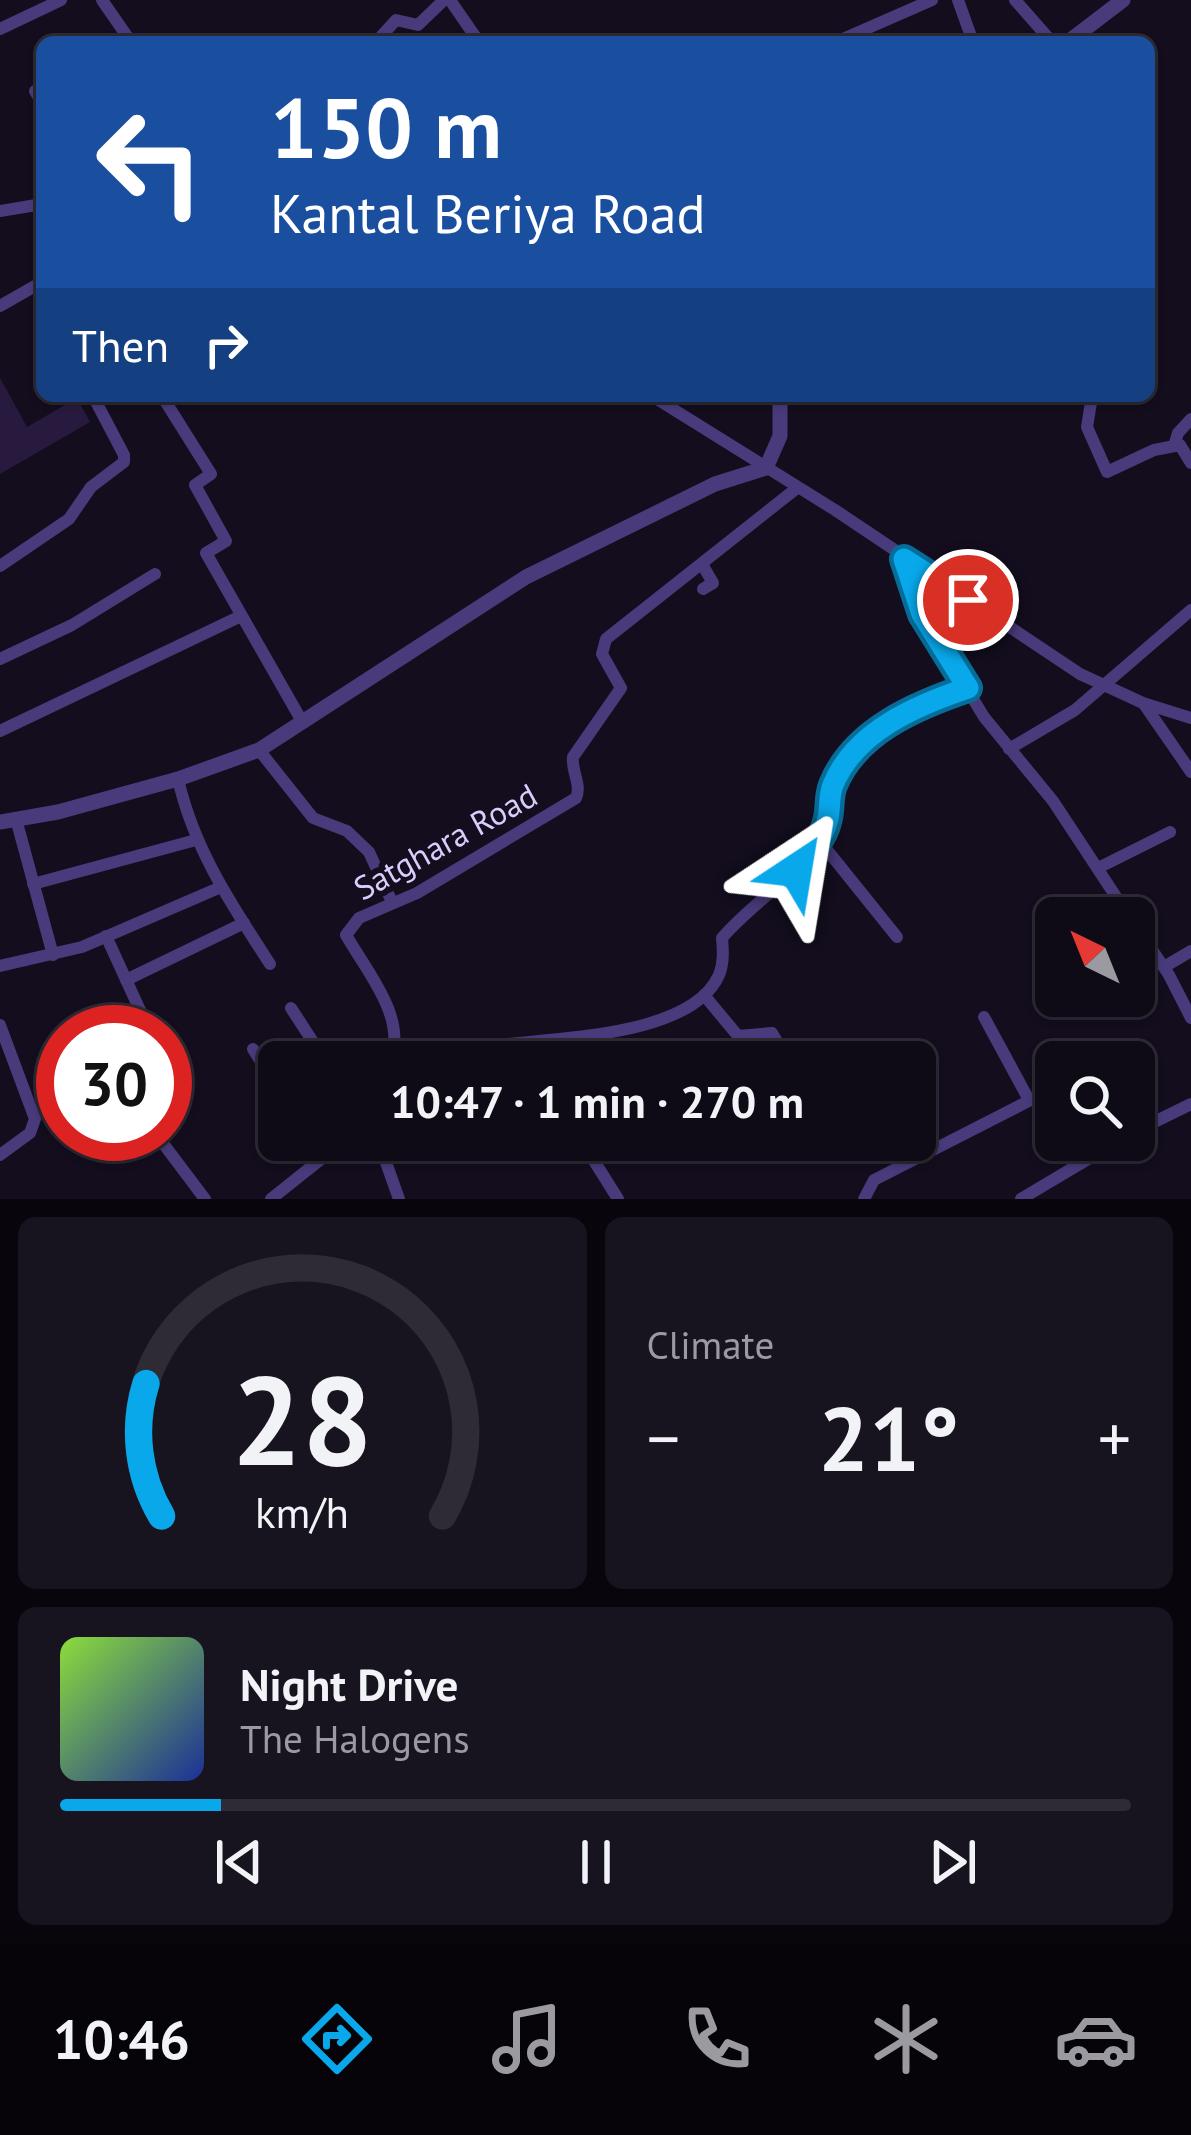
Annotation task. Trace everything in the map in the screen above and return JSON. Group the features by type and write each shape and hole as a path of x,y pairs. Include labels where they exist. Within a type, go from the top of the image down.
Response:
{"street":[{"path":"0,29 61,0"},
{"path":"102,0 126,36"},
{"path":"381,36 396,20 418,26 447,0 474,36"},
{"path":"850,36 932,0"},
{"path":"958,0 971,36"},
{"path":"1015,0 1047,36"},
{"path":"1076,36 1123,0"},
{"path":"0,211 36,205"},
{"path":"0,306 36,285"},
{"path":"0,566 69,519 91,487 124,462 96,402"},
{"path":"166,402 211,474 195,485 226,541 206,553 303,724"},
{"path":"662,402 1102,686 1191,718"},
{"path":"53,956 33,884 4,821 58,812 178,779 259,750 526,577 716,484 766,468 780,436 780,402"},
{"path":"1091,402 1087,427 1107,472 1180,445 1191,464"},
{"path":"1174,446 1191,419"},
{"name":"Satghara Road","path":"392,1041 393,1017 346,935 359,918 417,893 576,798 573,757 621,688 602,654 606,639 797,488"},
{"path":"904,559 922,614 968,688 1116,897"},
{"path":"702,564 713,583 703,589"},
{"path":"0,659 72,625 155,574"},
{"path":"1009,749 1075,710 1191,610"},
{"path":"0,731 241,616"},
{"path":"548,1041 620,1031 688,1006 704,995 720,973 722,938 796,870 819,841 829,818 830,791 842,767 861,745 898,717 968,688"},
{"path":"1143,703 1191,772"},
{"path":"259,750 313,818 347,831 369,852 392,902"},
{"path":"178,779 196,840 270,964"},
{"path":"1097,868 1170,832"},
{"path":"33,884 196,840"},
{"path":"819,841 897,937"},
{"path":"0,966 53,956 221,887"},
{"path":"126,980 244,923"},
{"path":"106,936 138,1005"},
{"path":"1164,967 1191,951"},
{"path":"1155,954 1191,1018"},
{"path":"704,995 738,1036 772,1033 776,1041"},
{"path":"291,1008 312,1041"},
{"path":"984,1017 1029,1100"},
{"path":"0,1025 35,1119 30,1133 0,1155"},
{"path":"253,1049 258,1057"},
{"path":"864,1199 874,1180 1035,1097"},
{"path":"1155,1122 1191,1104"},
{"path":"176,1161 205,1199"},
{"path":"271,1199 319,1161"},
{"path":"385,1161 399,1199"},
{"path":"594,1161 618,1199"},
{"path":"1021,1199 1085,1161"}],"building":[{"path":"0,378 27,427 70,402 79,402 90,422 0,474"}],"route":[{"path":"796,870 822,837 829,818 830,791 861,745 898,717 968,688 922,614 904,559 968,600"}]}
